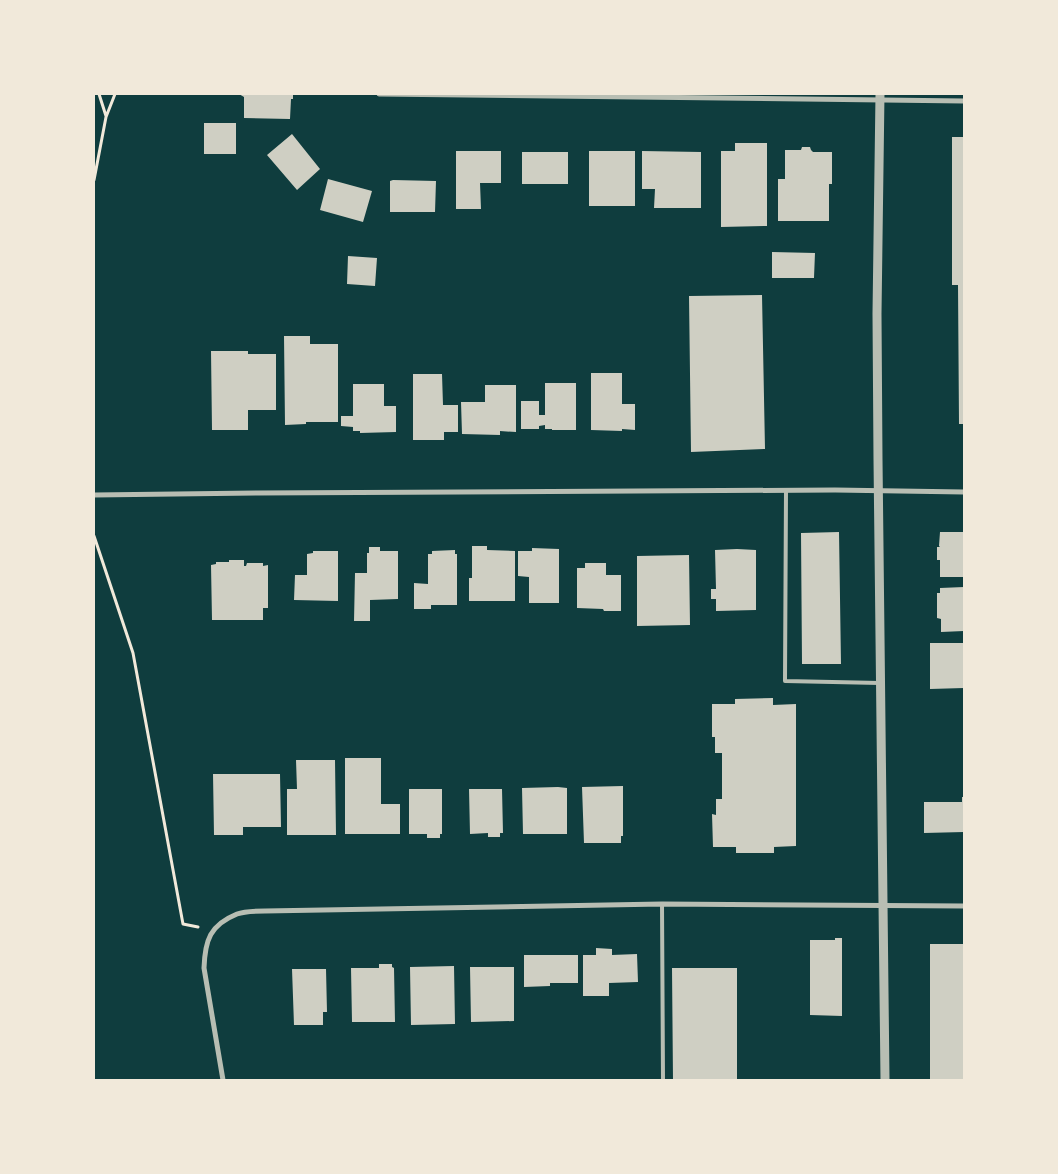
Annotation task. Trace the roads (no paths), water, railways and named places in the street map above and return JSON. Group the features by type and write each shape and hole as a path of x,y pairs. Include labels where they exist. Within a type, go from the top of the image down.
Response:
{"street":[{"path":"379,94 880,97 964,101"},
{"path":"880,97 877,314 885,1080"},
{"path":"94,495 878,490 964,492"},
{"path":"223,1080 204,968 204,950 212,929 238,913 265,910 662,904 964,906"}],"lane":[{"path":"786,491 785,681 880,683"},
{"path":"662,904 663,1080"}]}
